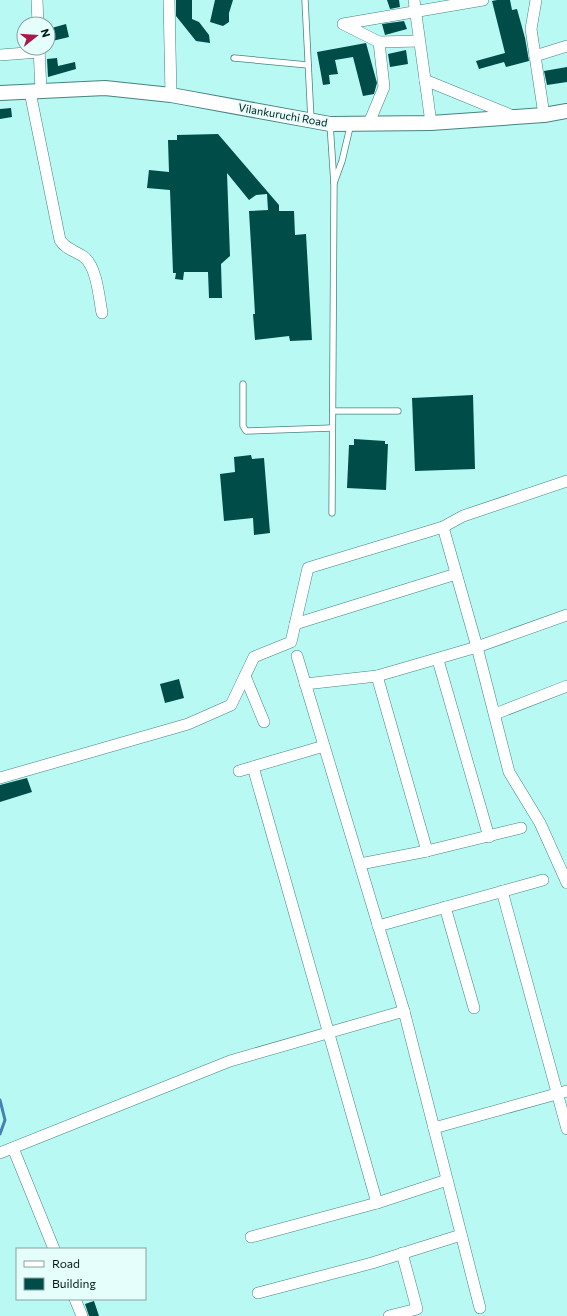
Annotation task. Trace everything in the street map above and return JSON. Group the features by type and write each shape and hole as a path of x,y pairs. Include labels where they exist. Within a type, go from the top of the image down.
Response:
{"street":[{"path":"37,0 38,16"},
{"path":"169,0 170,96"},
{"path":"414,0 431,123"},
{"path":"419,41 379,42 343,24 483,0"},
{"path":"536,0 531,29 544,115"},
{"path":"369,123 384,87 379,42"},
{"path":"535,56 567,46"},
{"path":"0,55 16,53"},
{"path":"38,56 35,92 60,240 62,245 86,258 95,277 102,313"},
{"path":"425,80 513,117"},
{"name":"Vilankuruchi Road","path":"0,93 105,88 170,96 330,124 431,123 544,115 567,111"},
{"path":"0,778 188,724 231,705 254,657 291,642 308,568 443,527 463,516 567,482"},
{"path":"443,527 510,772 540,823 567,883"},
{"path":"295,624 456,574"},
{"path":"305,684 377,676 438,660 567,615"},
{"path":"297,656 404,1011 480,1308"},
{"path":"438,660 489,837"},
{"path":"245,676 264,722"},
{"path":"377,676 428,851"},
{"path":"495,714 567,686"},
{"path":"239,771 324,746"},
{"path":"253,767 376,1203"},
{"path":"360,864 428,851 521,828"},
{"path":"378,926 543,880"},
{"path":"502,891 562,1092 567,1129"},
{"path":"445,907 474,1008"},
{"path":"0,1153 230,1061 404,1011"},
{"path":"434,1128 562,1092"},
{"path":"13,1148 54,1248"},
{"path":"251,1237 376,1203 447,1180"},
{"path":"258,1293 402,1254 461,1235"},
{"path":"389,1316 417,1309 402,1254"},
{"path":"75,1300 82,1316"}],"lane":[{"path":"305,0 311,120"},
{"path":"234,58 308,65"},
{"path":"334,184 342,161 351,123"},
{"path":"330,124 334,184 332,513"},
{"path":"243,384 243,426 246,431 332,428"},
{"path":"333,410 398,411"}],"building":[{"path":"176,0 192,0 192,19 199,22 209,35 210,43 196,41 176,16"},
{"path":"215,0 233,0 229,13 229,22 223,26 210,22"},
{"path":"387,0 399,0 400,7 390,9"},
{"path":"510,0 512,10 517,9 525,38 529,61 506,67 504,62 479,69 476,61 505,53 492,1"},
{"path":"404,21 407,29 385,35 382,24"},
{"path":"66,24 69,37 56,40 56,27"},
{"path":"366,43 377,83 374,94 363,96 353,57 335,60 338,74 329,75 330,84 323,85 317,52"},
{"path":"406,50 408,64 390,67 388,54"},
{"path":"57,58 58,66 75,62 76,69 48,77 47,59"},
{"path":"567,67 567,82 547,85 544,71"},
{"path":"11,108 12,117 0,119 0,109"},
{"path":"218,134 279,205 279,211 294,211 295,235 306,234 312,340 290,341 289,336 255,340 253,314 255,314 249,211 268,210 267,194 256,195 249,200 227,173 230,256 221,264 222,298 209,298 208,272 184,272 183,280 175,279 176,273 173,273 170,190 147,188 149,170 169,172 168,140 177,140 177,135"},
{"path":"473,395 475,469 415,471 412,398"},
{"path":"354,439 385,441 385,444 388,444 386,490 347,488 349,445 354,445"},
{"path":"251,455 252,459 264,458 270,533 254,535 253,518 224,521 220,474 235,472 234,457"},
{"path":"179,679 184,698 165,703 160,684"},
{"path":"27,778 32,792 0,802 0,785"},
{"path":"94,1301 99,1316 89,1316 85,1304"}],"waterway":[{"path":"0,1100 5,1120 0,1134"}]}
